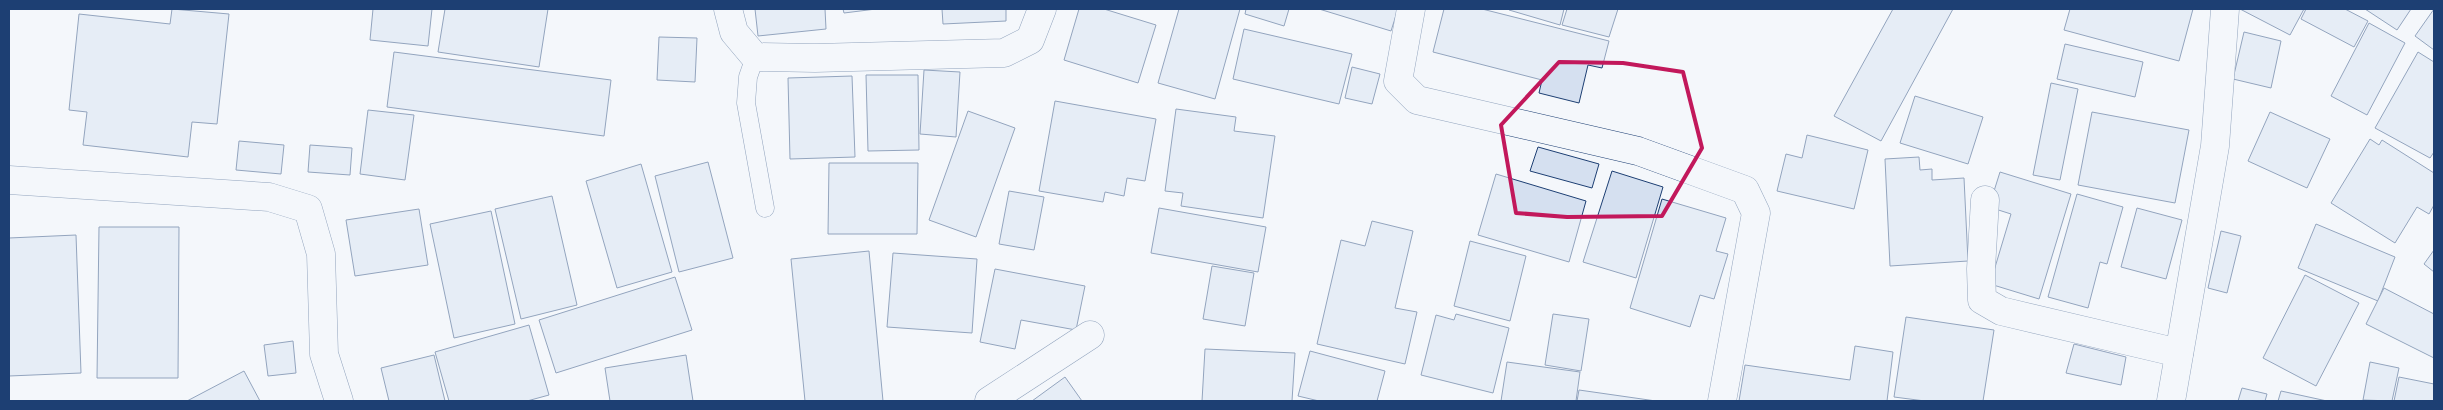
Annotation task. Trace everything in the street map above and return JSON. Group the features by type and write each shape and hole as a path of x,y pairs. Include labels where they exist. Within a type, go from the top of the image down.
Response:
{"street":[{"path":"728,9 734,32 756,57 815,58 1004,53 1030,40 1042,9"},
{"path":"1411,9 1398,81 1416,100 1638,151 1745,190 1756,213 1722,401"},
{"path":"2171,401 2215,146 2225,9"},
{"path":"9,180 270,196 308,209 321,254 324,354 339,401"},
{"path":"1985,200 1981,269 1982,300 2001,310 2179,353"},
{"path":"989,401 1090,335"}],"lane":[{"path":"756,57 748,77 746,103 765,208"}],"highlighted area":[{"path":"1559,62 1623,63 1683,72 1702,148 1662,216 1567,217 1516,213 1501,125"}],"building":[{"path":"172,9 229,14 217,124 192,122 188,157 83,145 87,112 69,110 79,14 170,24"},
{"path":"373,9 432,9 428,46 370,40"},
{"path":"445,9 548,9 539,67 438,52"},
{"path":"755,9 825,9 826,29 758,36"},
{"path":"843,9 876,9 844,13"},
{"path":"942,9 1006,9 1006,21 943,24"},
{"path":"1079,9 1104,9 1156,25 1138,83 1064,60"},
{"path":"1179,9 1240,9 1215,99 1158,83"},
{"path":"1246,9 1289,9 1284,26 1245,14"},
{"path":"1319,9 1398,9 1391,31"},
{"path":"1444,9 1482,9 1609,41 1602,68 1588,65 1579,103 1539,93 1542,80 1433,52"},
{"path":"1510,9 1564,9 1560,25"},
{"path":"1567,9 1618,9 1609,37 1562,25"},
{"path":"1893,9 1953,9 1881,141 1834,116"},
{"path":"2070,9 2193,9 2179,61 2064,30"},
{"path":"2240,9 2304,9 2290,35"},
{"path":"2306,9 2345,9 2368,21 2354,47 2301,19"},
{"path":"2365,9 2411,9 2397,30"},
{"path":"2434,9 2434,50 2415,36"},
{"path":"2369,23 2405,43 2367,115 2331,96"},
{"path":"1244,29 1352,54 1339,104 1233,79"},
{"path":"2244,32 2281,41 2271,88 2233,79"},
{"path":"659,37 697,38 695,82 657,80"},
{"path":"2065,44 2143,62 2135,97 2057,79"},
{"path":"394,52 611,80 604,136 387,107"},
{"path":"2418,52 2434,62 2434,152 2430,158 2375,128"},
{"path":"1352,67 1380,74 1372,104 1345,98"},
{"path":"924,70 960,72 956,137 920,134"},
{"path":"866,75 918,75 919,150 868,151"},
{"path":"852,76 855,157 790,159 788,78"},
{"path":"2051,83 2078,89 2060,180 2033,175"},
{"path":"1915,96 1983,117 1968,164 1900,143"},
{"path":"1055,101 1156,119 1145,181 1127,178 1124,196 1105,192 1103,202 1039,191"},
{"path":"1176,109 1236,117 1234,131 1275,136 1263,218 1181,206 1183,193 1165,191"},
{"path":"368,110 414,115 405,180 360,174"},
{"path":"968,111 1015,128 976,237 929,220"},
{"path":"2092,112 2189,130 2175,203 2078,185"},
{"path":"2270,112 2330,139 2307,188 2248,161"},
{"path":"1807,135 1868,150 1854,209 1777,191 1786,154 1802,158"},
{"path":"2370,139 2379,145 2382,140 2434,173 2434,205 2429,214 2417,207 2395,243 2331,203"},
{"path":"239,141 284,145 281,174 236,170"},
{"path":"310,145 352,148 350,175 308,172"},
{"path":"1538,147 1599,164 1592,188 1530,171"},
{"path":"1919,157 1920,170 1932,169 1932,180 1964,178 1968,261 1890,266 1885,159"},
{"path":"708,162 733,258 679,272 655,176"},
{"path":"829,163 918,163 917,234 828,234"},
{"path":"641,164 672,272 617,288 586,181"},
{"path":"1612,171 1663,187 1636,278 1583,262"},
{"path":"2000,172 2071,194 2039,299 1990,284 2011,214 1989,207"},
{"path":"1496,174 1586,201 1569,262 1478,235"},
{"path":"1009,191 1044,197 1034,250 999,244"},
{"path":"2077,194 2123,207 2107,264 2100,262 2088,308 2048,297"},
{"path":"552,196 577,305 521,319 495,209"},
{"path":"1662,199 1726,218 1716,251 1728,254 1714,299 1700,295 1690,327 1630,308"},
{"path":"1159,208 1266,227 1258,272 1151,253"},
{"path":"2137,208 2182,220 2166,279 2121,267"},
{"path":"419,209 428,265 355,276 346,220"},
{"path":"491,211 515,324 454,338 430,224"},
{"path":"1372,221 1413,231 1395,308 1417,312 1405,364 1317,344 1341,240 1365,246"},
{"path":"2316,224 2395,257 2378,301 2298,268"},
{"path":"99,227 179,227 178,378 97,378"},
{"path":"2221,231 2241,236 2227,293 2208,288"},
{"path":"76,235 81,373 9,376 9,238"},
{"path":"1470,241 1526,256 1510,321 1454,306"},
{"path":"2434,250 2434,272 2424,264"},
{"path":"869,251 883,401 805,401 791,259"},
{"path":"893,253 977,259 972,333 887,327"},
{"path":"1212,266 1254,273 1245,326 1203,319"},
{"path":"995,269 1085,286 1076,330 1021,320 1015,349 980,342"},
{"path":"2305,275 2359,303 2316,386 2263,358"},
{"path":"675,277 692,330 556,373 539,320"},
{"path":"2384,288 2434,314 2434,358 2366,324"},
{"path":"1456,314 1509,328 1493,393 1421,375 1436,315 1454,320"},
{"path":"1553,314 1589,319 1581,371 1545,365"},
{"path":"1906,317 1994,330 1983,401 1925,401 1894,397"},
{"path":"529,325 549,395 527,401 449,401 435,352"},
{"path":"293,341 296,373 268,376 264,345"},
{"path":"2074,344 2126,357 2121,385 2066,373"},
{"path":"1855,346 1893,352 1887,401 1739,401 1745,365 1850,380"},
{"path":"1205,349 1295,353 1292,401 1202,401"},
{"path":"1310,351 1385,371 1377,401 1319,401 1298,396"},
{"path":"434,355 445,401 389,401 381,368"},
{"path":"686,355 693,401 610,401 605,368"},
{"path":"1507,362 1580,372 1576,401 1501,401"},
{"path":"2370,362 2399,368 2392,401 2363,400"},
{"path":"244,371 260,401 187,401"},
{"path":"1065,377 1082,401 1032,401"},
{"path":"2399,377 2434,384 2434,401 2394,401"},
{"path":"2242,388 2267,394 2265,401 2238,401"},
{"path":"1579,390 1656,401 1577,401"},
{"path":"2281,391 2327,401 2278,401"}]}
